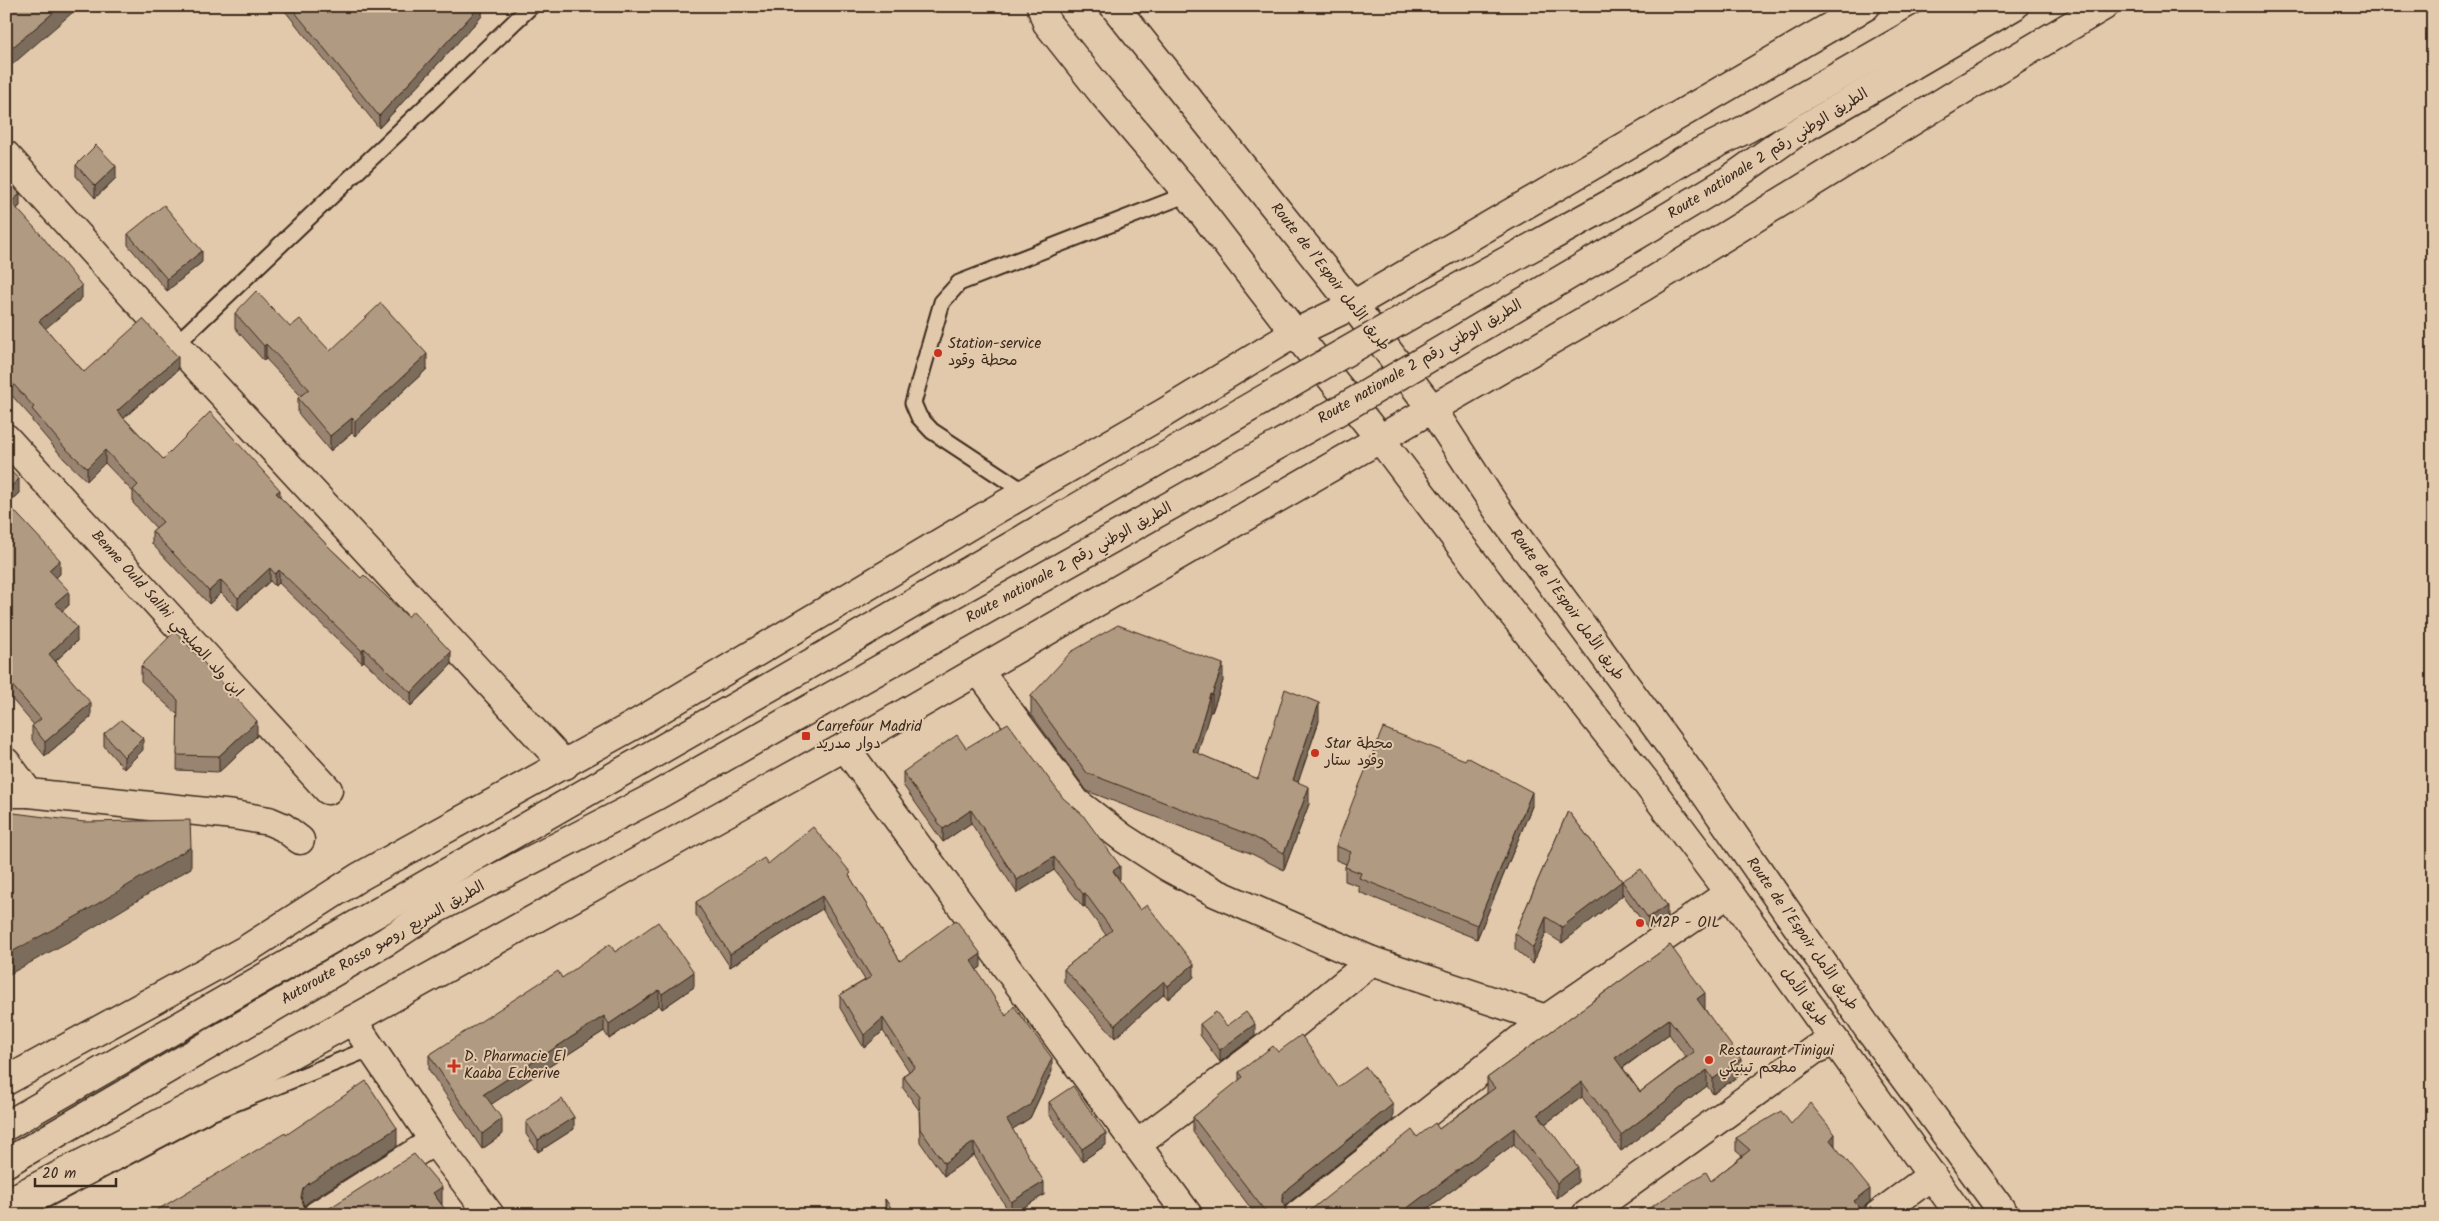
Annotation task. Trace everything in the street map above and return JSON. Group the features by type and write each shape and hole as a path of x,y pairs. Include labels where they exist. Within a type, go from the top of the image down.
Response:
{"main road":[{"path":"1042,6 1047,23 1052,30 1188,194 1295,333 1381,440"},
{"name":"Route de l’Espoir طريق الأمل","path":"1114,6 1353,305 1432,410 1501,515 1704,792 1866,1026 2006,1215"},
{"path":"6,1081 246,949 359,877 565,764 1164,413 1295,333 1353,305 1866,6"},
{"name":"Route nationale الطريق الوطني رقم 2","path":"801,668 1447,294 1576,225 1684,160 1746,129 1961,6"},
{"name":"Route nationale الطريق الوطني رقم 2","path":"818,704 1340,410 1729,180 1794,134 2014,6"},
{"path":"6,1203 257,1073 979,671 1643,287 1964,89 2104,6"},
{"path":"6,155 176,344 565,764"},
{"name":"Benne Ould Salihi ابن ولد الصليحي","path":"6,438 328,790"},
{"name":"طريق الأمل","path":"1381,440 1512,613 1645,781 1729,893 1960,1215"},
{"name":"Autoroute Rosso الطريق السريع روصو","path":"6,1126 801,668"},
{"path":"979,671 1076,802 1116,833 1168,867 1216,894 1372,961 1546,1019"},
{"name":"Autoroute Rosso الطريق السريع روصو","path":"6,1163 378,946 434,910 654,796 818,704"},
{"path":"845,747 1188,1215"},
{"path":"6,762 17,793 242,816 269,821 283,827 300,840"},
{"path":"1298,1215 1546,1019 1729,893"},
{"path":"1136,1145 1273,1042 1372,961"},
{"path":"352,1020 369,1049 434,1141 490,1215"},
{"path":"1586,1215 1814,1050 1835,1041"},
{"path":"317,1215 434,1141"},
{"path":"1878,1215 1932,1176"}],"lane":[{"path":"176,344 531,6"},
{"path":"1026,493 932,431 919,418 913,403 942,302 959,283 1188,194"},
{"path":"16,1215 208,1114 369,1049"}],"building":[{"path":"6,6 61,6 6,53"},
{"path":"290,6 480,6 379,116"},
{"path":"96,145 116,166 95,186 76,165"},
{"path":"6,179 20,194 11,202 42,236 82,286 39,321 84,372 143,319 178,357 117,411 163,459 210,412 280,490 276,493 331,549 361,578 364,575 408,617 413,611 451,652 411,693 364,648 362,651 279,570 275,574 270,568 238,598 221,580 209,591 152,531 163,522 133,490 138,485 105,450 87,468 64,447 32,409 34,407 6,376"},
{"path":"164,205 202,251 167,279 128,234"},
{"path":"256,291 290,327 300,319 330,351 381,303 427,354 355,421 352,418 330,436 298,398 309,389 266,344 264,346 235,313"},
{"path":"6,467 19,479 6,491"},
{"path":"6,502 60,560 49,570 69,591 55,603 77,627 49,654 91,703 45,742 32,726 41,719 10,683 6,686"},
{"path":"1118,625 1223,664 1212,695 1210,694 1193,751 1258,779 1285,689 1319,703 1293,780 1309,787 1284,853 1250,835 1087,773 1031,696 1071,652"},
{"path":"175,631 257,721 219,756 177,755 178,700 141,666"},
{"path":"121,720 143,738 124,757 104,734"},
{"path":"1008,723 1063,798 1082,814 1120,866 1113,871 1140,910 1147,905 1194,964 1168,986 1164,981 1115,1025 1064,969 1112,930 1085,893 1083,894 1054,857 1017,880 971,810 943,829 903,772 957,735 966,748"},
{"path":"1383,728 1465,760 1467,757 1532,792 1477,925 1359,878 1361,873 1345,867 1351,852 1336,846"},
{"path":"1568,811 1622,881 1562,927 1546,917 1533,948 1515,933"},
{"path":"6,812 84,822 190,820 191,847 79,915 6,955"},
{"path":"813,827 851,873 849,875 900,961 956,920 981,954 971,961 1006,1016 1014,1006 1052,1058 1030,1105 1007,1120 1044,1182 1011,1202 974,1142 944,1163 920,1129 919,1097 903,1076 915,1067 883,1018 864,1035 840,995 871,977 822,896 730,954 696,902 764,858 768,864"},
{"path":"1641,869 1667,905 1648,918 1622,881"},
{"path":"658,922 694,972 662,994 659,990 609,1024 604,1016 484,1094 502,1119 482,1134 429,1055 558,971 562,978 610,944 615,952"},
{"path":"1670,945 1705,993 1697,999 1741,1059 1713,1079 1707,1070 1621,1135 1582,1082 1538,1114 1578,1167 1557,1183 1514,1128 1402,1212 1404,1215 1300,1215 1308,1212 1412,1130 1417,1137 1435,1123 1439,1129 1495,1088 1487,1078","holes":["1669,1019 1694,1052 1640,1092 1615,1058"]},
{"path":"1216,1012 1227,1026 1246,1012 1255,1024 1220,1050 1200,1024"},
{"path":"1301,1035 1338,1087 1366,1067 1393,1104 1288,1188 1283,1194 1285,1209 1292,1214 1298,1215 1268,1215 1193,1117 1243,1077 1239,1072 1273,1046 1278,1052"},
{"path":"366,1081 397,1128 308,1184 303,1189 301,1197 304,1206 310,1211 318,1213 325,1211 414,1154 442,1187 433,1193 449,1215 149,1215 285,1133 286,1135"},
{"path":"1073,1086 1106,1133 1082,1149 1049,1102"},
{"path":"562,1099 574,1117 538,1140 526,1122"},
{"path":"1810,1103 1835,1134 1830,1140 1870,1189 1854,1201 1864,1215 1632,1215 1641,1208 1643,1212 1706,1172 1711,1181 1750,1150 1736,1138 1781,1111 1791,1124"},
{"path":"885,1199 896,1215 888,1215"}],"place":[{"name":"Station-service محطة وقود","path":"938,353"},
{"name":"Carrefour Madrid دوار مدريد","path":"806,736"},
{"name":"Star محطة وقود ستار","path":"1315,753"},
{"name":"M2P - OIL","path":"1640,923"},
{"name":"Restaurant Tinigui مطعم تينيكي","path":"1709,1060"},
{"name":"D. Pharmacie El Kaaba Echerive","path":"454,1066"}]}
